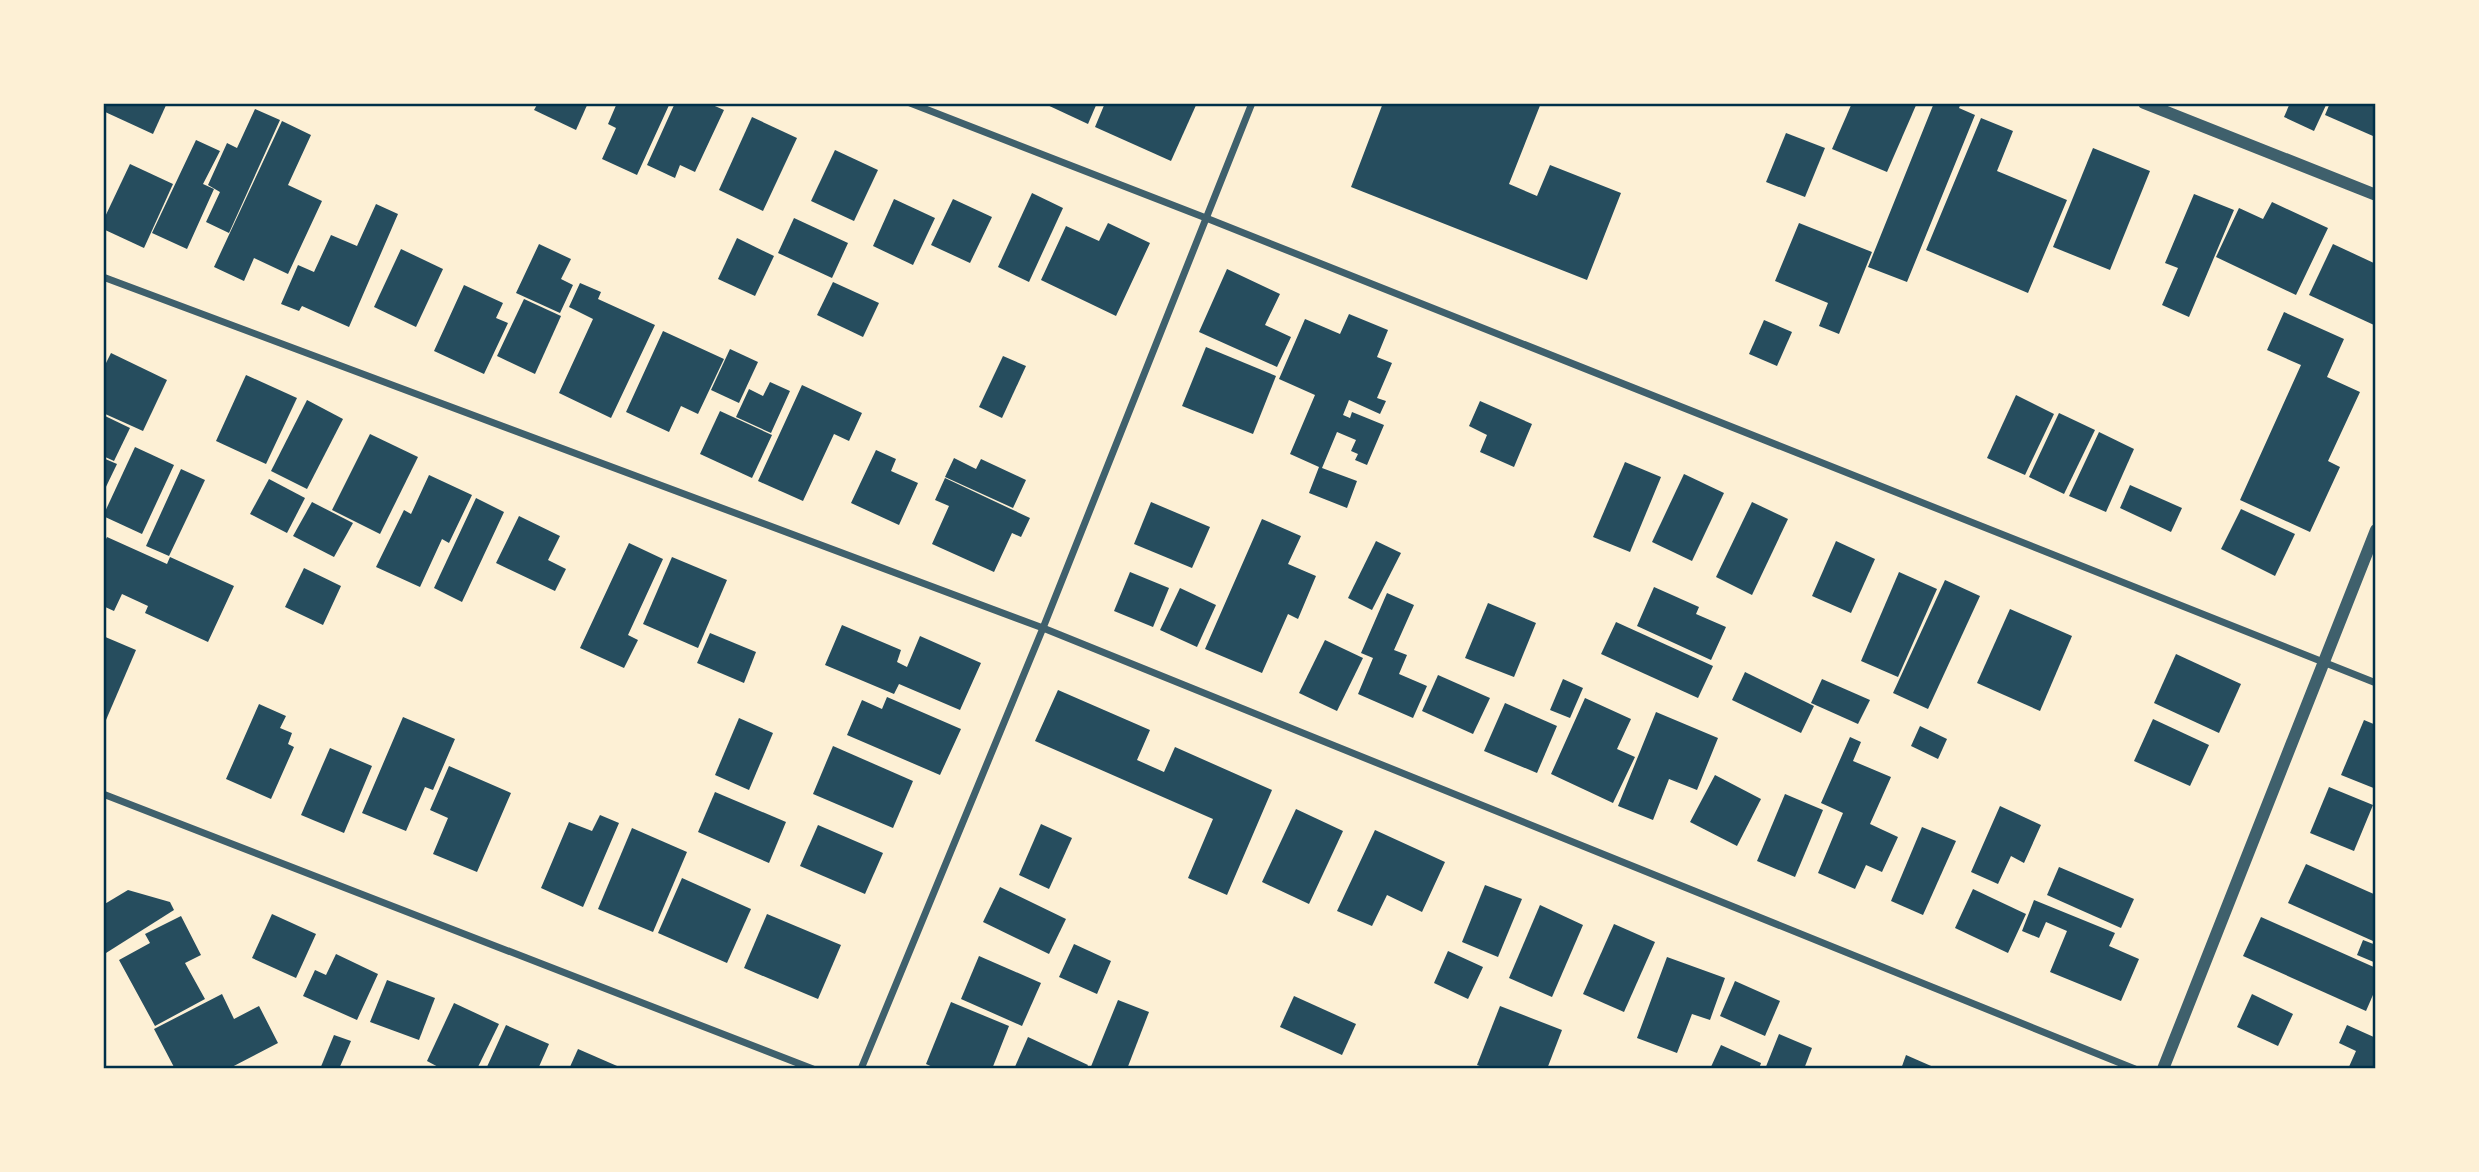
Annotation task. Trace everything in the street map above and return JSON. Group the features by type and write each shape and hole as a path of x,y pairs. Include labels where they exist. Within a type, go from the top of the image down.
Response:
{"street":[{"path":"910,103 2376,682"},
{"path":"861,1069 1043,628 1252,103"},
{"path":"2144,103 2376,195"},
{"path":"103,277 1043,628 2135,1069"},
{"path":"2164,1069 2376,530"},
{"path":"103,794 813,1069"}],"building":[{"path":"103,103 167,103 153,134 103,111"},
{"path":"538,103 588,103 576,130 534,110"},
{"path":"617,103 670,103 637,175 602,159 616,128 608,124"},
{"path":"675,103 708,103 724,110 695,172 680,165 675,178 647,165"},
{"path":"1043,103 1097,103 1088,124"},
{"path":"1105,103 1197,103 1171,161 1095,127"},
{"path":"1383,103 1541,103 1509,184 1537,196 1550,165 1621,193 1587,280 1351,187"},
{"path":"1852,103 1917,103 1887,172 1832,149"},
{"path":"1934,103 1961,103 1959,108 1975,115 1907,282 1868,267"},
{"path":"2290,103 2327,103 2314,131 2284,117"},
{"path":"2330,103 2376,103 2376,130 2373,136 2325,115"},
{"path":"255,109 280,120 229,233 206,222 220,192 208,185 227,143 237,148"},
{"path":"752,117 797,138 763,211 719,190"},
{"path":"1981,118 2013,131 1997,171 2067,200 2028,293 1926,250"},
{"path":"282,121 311,135 288,185 322,201 288,274 254,258 244,281 214,267"},
{"path":"1786,133 1825,148 1805,197 1766,182"},
{"path":"196,140 220,151 203,184 214,189 187,249 152,233"},
{"path":"2093,148 2150,171 2110,270 2053,247"},
{"path":"835,150 878,170 854,221 811,201"},
{"path":"130,164 173,184 144,248 103,229 103,221"},
{"path":"1032,193 1063,208 1029,282 998,267"},
{"path":"2194,194 2234,210 2189,317 2162,305 2178,268 2165,263"},
{"path":"894,199 935,218 913,265 873,246"},
{"path":"953,199 992,217 970,263 931,245"},
{"path":"2272,202 2328,228 2296,295 2216,257 2239,208 2263,219"},
{"path":"376,204 398,214 349,327 302,306 299,311 281,304 298,265 314,272 331,235 357,246"},
{"path":"794,218 848,243 832,278 778,253"},
{"path":"1108,223 1150,243 1116,316 1041,280 1066,226 1099,241"},
{"path":"1799,223 1872,252 1839,334 1819,326 1828,303 1775,281"},
{"path":"737,238 774,256 755,296 718,279"},
{"path":"539,244 571,259 561,279 573,285 560,313 516,293"},
{"path":"2333,244 2376,264 2374,325 2309,295"},
{"path":"401,249 443,269 416,327 374,307"},
{"path":"1227,269 1280,294 1265,325 1291,337 1277,367 1199,332"},
{"path":"833,282 879,303 863,337 817,315"},
{"path":"580,283 601,292 598,299 655,325 611,418 559,393 593,319 569,307"},
{"path":"464,285 503,303 496,318 508,323 484,374 434,351"},
{"path":"524,299 561,316 535,374 497,356"},
{"path":"2284,312 2344,339 2327,377 2360,392 2328,461 2340,467 2310,532 2240,500 2301,365 2267,350"},
{"path":"1349,314 1388,330 1377,357 1392,363 1377,398 1386,401 1380,414 1349,400 1343,415 1350,418 1352,412 1384,425 1367,465 1355,460 1358,454 1351,451 1356,440 1337,432 1322,468 1357,481 1347,508 1309,493 1319,467 1290,454 1315,395 1279,379 1305,319 1340,334"},
{"path":"1764,320 1792,332 1777,366 1749,354"},
{"path":"663,331 724,359 698,414 681,406 669,432 626,412"},
{"path":"1206,347 1276,376 1253,434 1182,406"},
{"path":"730,349 758,362 739,403 711,390"},
{"path":"111,353 167,380 143,431 103,413 103,369"},
{"path":"1003,356 1026,366 1002,418 979,407"},
{"path":"246,375 297,398 266,464 216,441"},
{"path":"770,382 790,391 771,433 736,417 749,389 763,396"},
{"path":"802,385 862,413 849,441 834,434 803,501 758,481"},
{"path":"2016,395 2054,414 2025,475 1987,458"},
{"path":"307,400 343,419 307,489 271,471"},
{"path":"1480,401 1532,424 1514,467 1480,452 1487,435 1469,426"},
{"path":"720,411 772,435 752,478 700,454"},
{"path":"2059,413 2095,430 2064,494 2029,477"},
{"path":"103,415 130,428 114,461 103,456"},
{"path":"2099,432 2134,449 2106,512 2069,496"},
{"path":"370,434 418,457 380,534 332,510"},
{"path":"135,447 174,465 142,534 103,516"},
{"path":"876,450 896,459 891,471 918,483 899,525 851,503"},
{"path":"103,458 117,464 103,493"},
{"path":"954,458 976,469 981,459 1026,480 1013,508 945,477"},
{"path":"1625,462 1661,477 1630,552 1593,537"},
{"path":"181,469 205,480 169,556 146,546"},
{"path":"1684,474 1724,493 1692,561 1652,542"},
{"path":"429,475 472,495 449,543 442,539 420,587 376,567 404,510 411,514"},
{"path":"945,478 1030,518 1021,537 1012,533 994,572 932,544 949,506 935,500"},
{"path":"269,479 305,498 287,533 250,514"},
{"path":"2130,485 2182,508 2171,532 2120,508"},
{"path":"476,498 504,512 462,602 434,588"},
{"path":"312,502 353,523 334,557 293,536"},
{"path":"1151,502 1210,527 1192,568 1134,544"},
{"path":"1752,502 1788,519 1752,595 1716,577"},
{"path":"2241,509 2295,534 2275,576 2221,549"},
{"path":"519,516 560,536 548,560 566,569 555,591 496,563"},
{"path":"1262,519 1301,536 1288,564 1316,576 1298,619 1288,614 1262,673 1205,649"},
{"path":"107,537 167,564 170,557 234,586 208,642 145,613 148,606 122,594 114,611 103,606 103,545"},
{"path":"1376,541 1401,553 1372,610 1348,598"},
{"path":"1836,541 1875,559 1851,613 1812,596"},
{"path":"629,543 663,559 628,635 638,640 624,668 580,648"},
{"path":"672,557 727,580 698,648 643,624"},
{"path":"304,568 341,586 323,625 285,607"},
{"path":"1130,572 1169,588 1153,627 1114,611"},
{"path":"1899,572 1937,589 1898,677 1861,661"},
{"path":"1945,580 1980,596 1928,709 1893,693"},
{"path":"1654,587 1699,607 1696,614 1726,627 1711,660 1637,626"},
{"path":"1180,588 1216,605 1197,647 1160,630"},
{"path":"1387,593 1414,605 1394,650 1407,655 1399,674 1427,686 1413,718 1358,694 1373,658 1361,653"},
{"path":"1488,603 1536,623 1514,677 1465,658"},
{"path":"2010,609 2072,636 2040,711 1977,683"},
{"path":"1616,622 1713,666 1698,698 1601,654"},
{"path":"842,625 901,650 897,662 907,667 920,636 981,663 960,710 899,684 894,694 825,665"},
{"path":"710,633 756,652 744,683 697,663"},
{"path":"103,636 136,650 103,727"},
{"path":"1325,640 1363,658 1337,711 1299,693"},
{"path":"2176,654 2241,684 2219,733 2154,703"},
{"path":"1745,672 1814,706 1801,733 1732,700"},
{"path":"1438,675 1490,698 1473,734 1422,711"},
{"path":"1563,679 1583,688 1570,718 1550,710"},
{"path":"1822,679 1870,700 1858,724 1811,703"},
{"path":"1058,690 1150,730 1137,760 1164,772 1175,747 1272,790 1227,895 1188,878 1213,819 1035,741"},
{"path":"887,697 961,729 940,775 847,735 862,700 882,709"},
{"path":"1585,698 1631,719 1617,749 1635,757 1613,803 1551,774"},
{"path":"1505,703 1557,726 1537,773 1484,751"},
{"path":"259,704 286,716 280,728 292,733 288,744 294,747 271,799 226,779"},
{"path":"1656,712 1718,738 1697,790 1669,779 1653,820 1618,806"},
{"path":"403,717 455,739 433,790 425,787 406,831 362,813"},
{"path":"739,718 773,733 749,790 715,775"},
{"path":"2153,719 2209,745 2190,786 2134,761"},
{"path":"2364,720 2376,725 2376,789 2341,775"},
{"path":"1920,726 1947,739 1938,759 1911,746"},
{"path":"1850,737 1861,742 1853,761 1891,777 1870,824 1898,837 1882,872 1866,865 1855,889 1818,873 1843,813 1821,803"},
{"path":"833,746 913,781 893,828 813,794"},
{"path":"330,748 372,766 344,833 301,815"},
{"path":"449,766 511,793 477,872 433,854 448,818 430,810"},
{"path":"1715,775 1761,799 1737,846 1690,822"},
{"path":"2329,787 2373,805 2354,851 2310,833"},
{"path":"715,792 786,822 769,863 698,832"},
{"path":"1785,794 1823,810 1795,877 1757,861"},
{"path":"2000,806 2041,825 2024,863 2011,856 1998,884 1971,872"},
{"path":"1296,809 1343,831 1309,904 1262,882"},
{"path":"600,815 619,823 583,907 541,888 569,822 592,831"},
{"path":"1041,824 1072,838 1049,889 1019,875"},
{"path":"818,825 883,853 865,894 800,866"},
{"path":"1922,827 1956,841 1923,915 1891,901"},
{"path":"632,828 687,852 653,932 598,909"},
{"path":"1375,830 1445,862 1422,912 1387,895 1372,926 1337,911"},
{"path":"2306,864 2376,895 2376,934 2373,941 2288,903"},
{"path":"2059,867 2134,899 2121,928 2047,895"},
{"path":"682,878 751,909 727,963 658,933"},
{"path":"1485,885 1522,899 1498,957 1462,942"},
{"path":"1000,887 1066,919 1049,954 983,922"},
{"path":"1973,889 2026,914 2008,953 1955,928"},
{"path":"128,890 170,902 174,910 106,953 103,948 103,905"},
{"path":"2034,900 2115,933 2109,946 2139,959 2121,1001 2050,972 2067,931 2046,922 2039,938 2022,931"},
{"path":"1540,905 1583,925 1552,997 1509,978"},
{"path":"272,914 316,934 296,978 252,958"},
{"path":"767,914 841,945 818,999 744,968"},
{"path":"181,916 201,955 185,963 205,999 155,1026 119,960 150,943 145,934"},
{"path":"2261,917 2376,968 2376,988 2366,1011 2243,956"},
{"path":"1614,924 1655,942 1624,1012 1583,994"},
{"path":"2363,940 2376,945 2376,963 2357,955"},
{"path":"1074,944 1111,961 1097,994 1059,977"},
{"path":"1448,951 1483,967 1468,999 1434,983"},
{"path":"336,954 378,974 357,1020 303,996 315,970 326,975"},
{"path":"979,956 1041,983 1022,1026 961,999"},
{"path":"1667,957 1725,978 1710,1020 1692,1014 1677,1053 1637,1038"},
{"path":"387,980 435,998 419,1040 370,1022"},
{"path":"1735,981 1780,1001 1765,1036 1720,1016"},
{"path":"222,994 234,1019 259,1006 278,1043 228,1069 175,1069 154,1029"},
{"path":"2252,994 2293,1014 2278,1046 2237,1027"},
{"path":"1294,996 1356,1024 1342,1055 1280,1027"},
{"path":"1118,1000 1149,1012 1127,1069 1090,1069"},
{"path":"951,1002 1009,1026 992,1069 937,1069 926,1064"},
{"path":"454,1003 499,1024 477,1069 442,1069 427,1061"},
{"path":"1500,1006 1562,1030 1547,1069 1488,1069 1477,1065"},
{"path":"506,1025 549,1044 538,1069 486,1069"},
{"path":"2347,1025 2376,1038 2376,1069 2348,1069 2356,1051 2339,1043"},
{"path":"1779,1034 1812,1048 1804,1069 1765,1069"},
{"path":"334,1035 351,1041 339,1069 320,1069"},
{"path":"1028,1037 1088,1065 1086,1069 1014,1069"},
{"path":"1721,1045 1761,1063 1759,1069 1710,1069"},
{"path":"578,1049 624,1069 569,1069"},
{"path":"1906,1055 1938,1069 1901,1069"}]}
